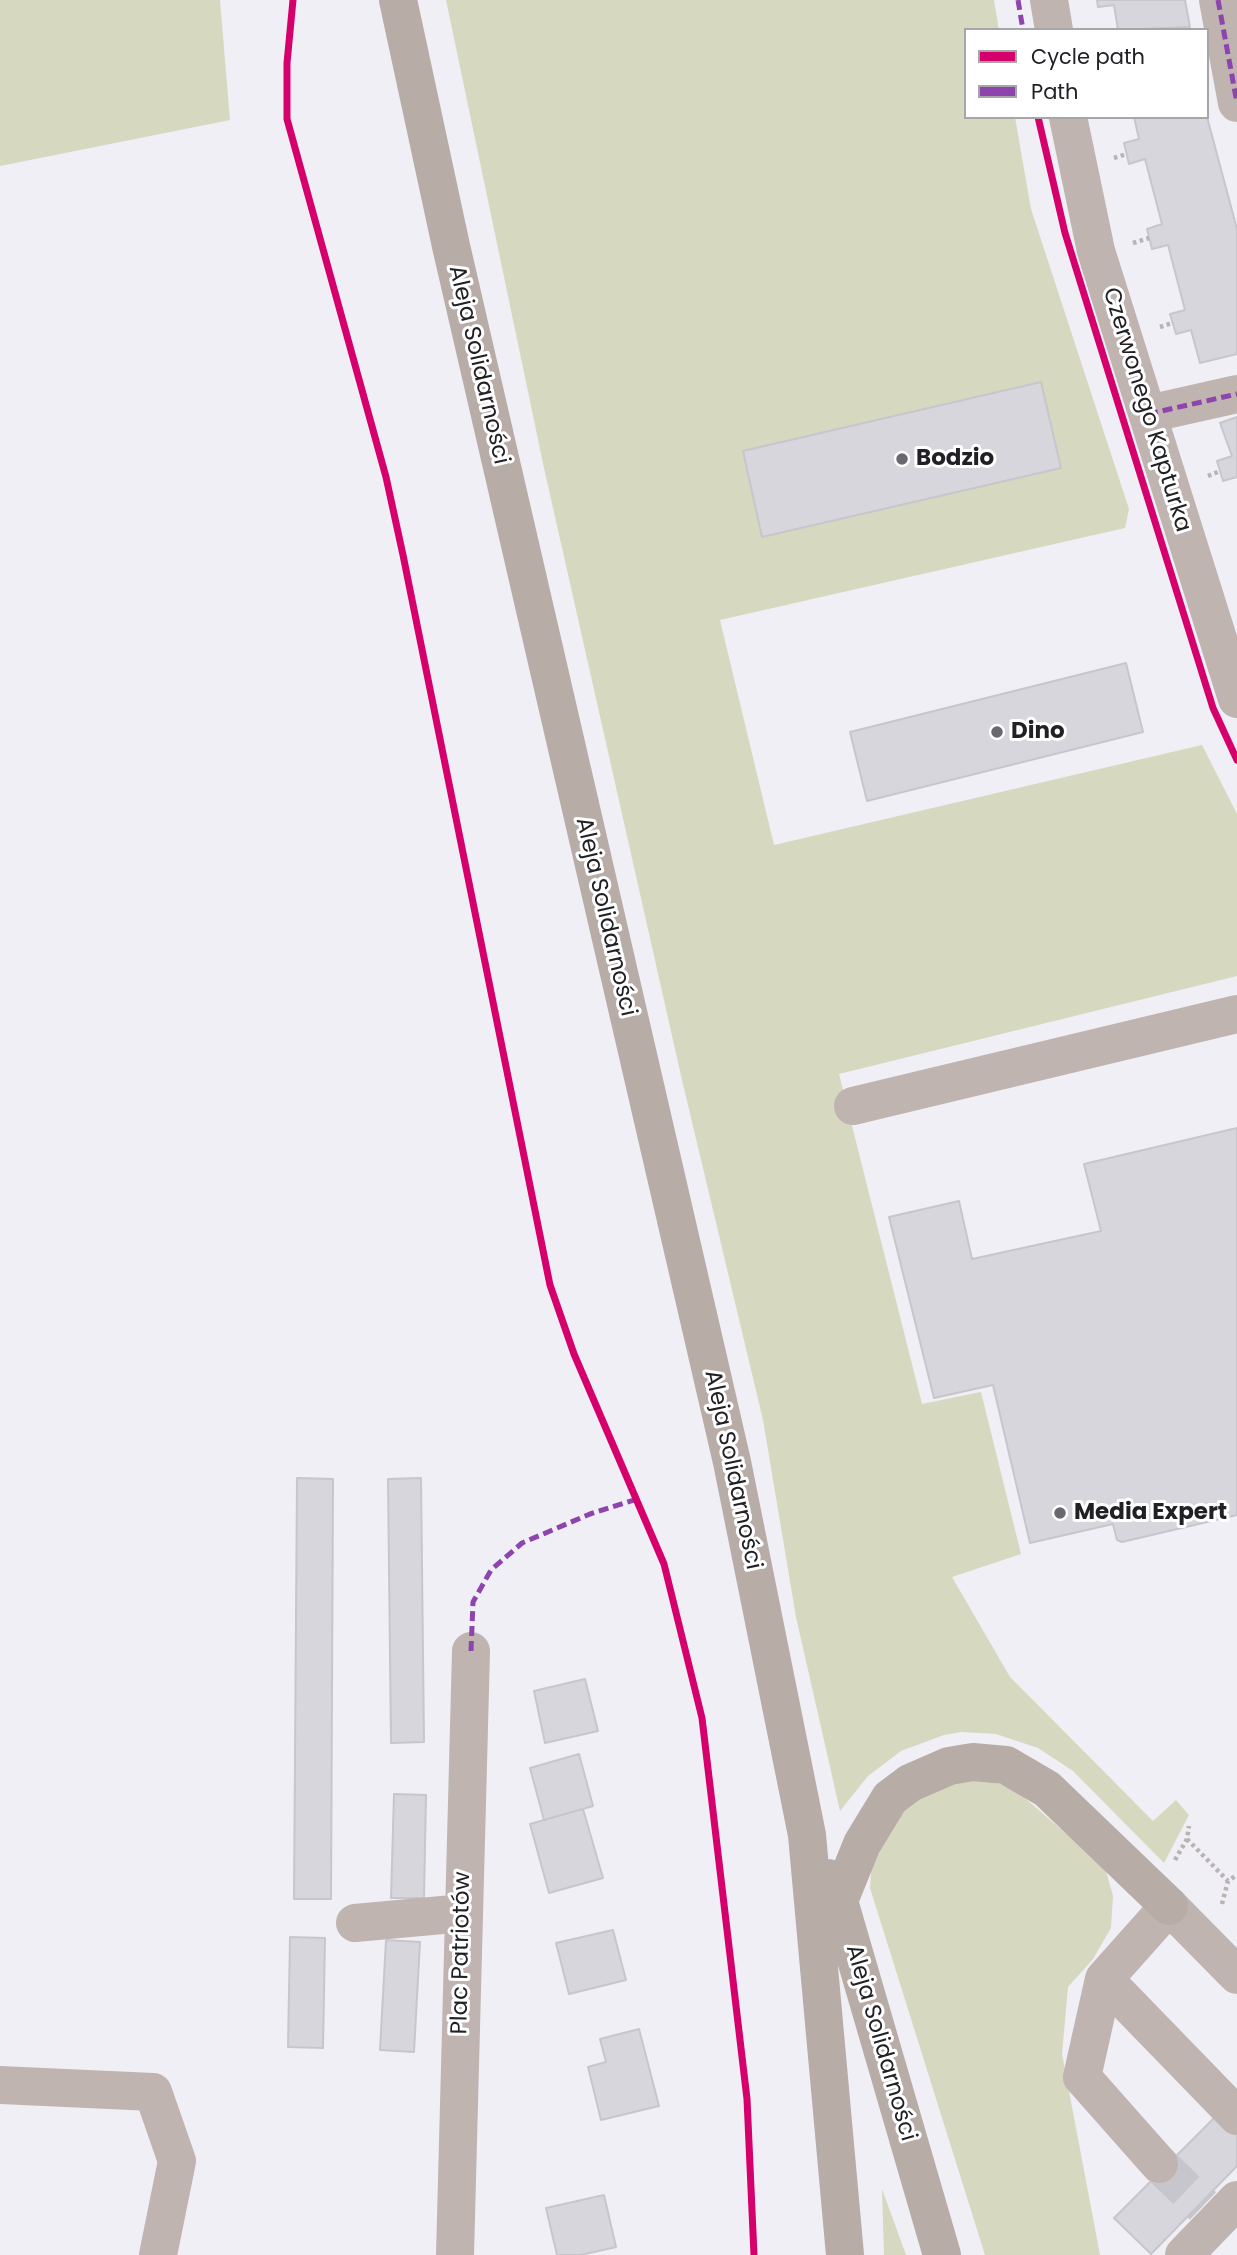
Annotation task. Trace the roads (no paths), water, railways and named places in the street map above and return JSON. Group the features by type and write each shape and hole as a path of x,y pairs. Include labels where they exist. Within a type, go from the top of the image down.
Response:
{"main road":[{"name":"Aleja Solidarności","path":"398,0 454,260 732,1462 807,1835 845,2255"},
{"path":"839,1901 862,1844 890,1798 910,1783 948,1766 973,1762 1006,1765 1048,1789 1169,1906"},
{"name":"Aleja Solidarności","path":"807,1835 839,1901 942,2255"}],"street":[{"path":"1049,0 1054,28"},
{"path":"1218,0 1237,103"},
{"name":"Czerwonego Kapturka","path":"1068,119 1096,251 1237,699"},
{"path":"1148,414 1237,394"},
{"path":"853,1106 1237,1014"},
{"name":"Plac Patriotów","path":"455,2255 471,1651"},
{"path":"1159,2164 1082,2077 1104,1979 1169,1906 1237,1975"},
{"path":"355,1923 464,1913"},
{"path":"1104,1979 1237,2116"},
{"path":"0,2085 153,2092 177,2161 158,2255"},
{"path":"1184,2255 1220,2208"}],"tunnel":[{"path":"1159,2164 1203,2206"}],"place":[{"name":"Bodzio","path":"902,459"},
{"name":"Dino","path":"997,732"},
{"name":"Media Expert","path":"1060,1513"}]}
